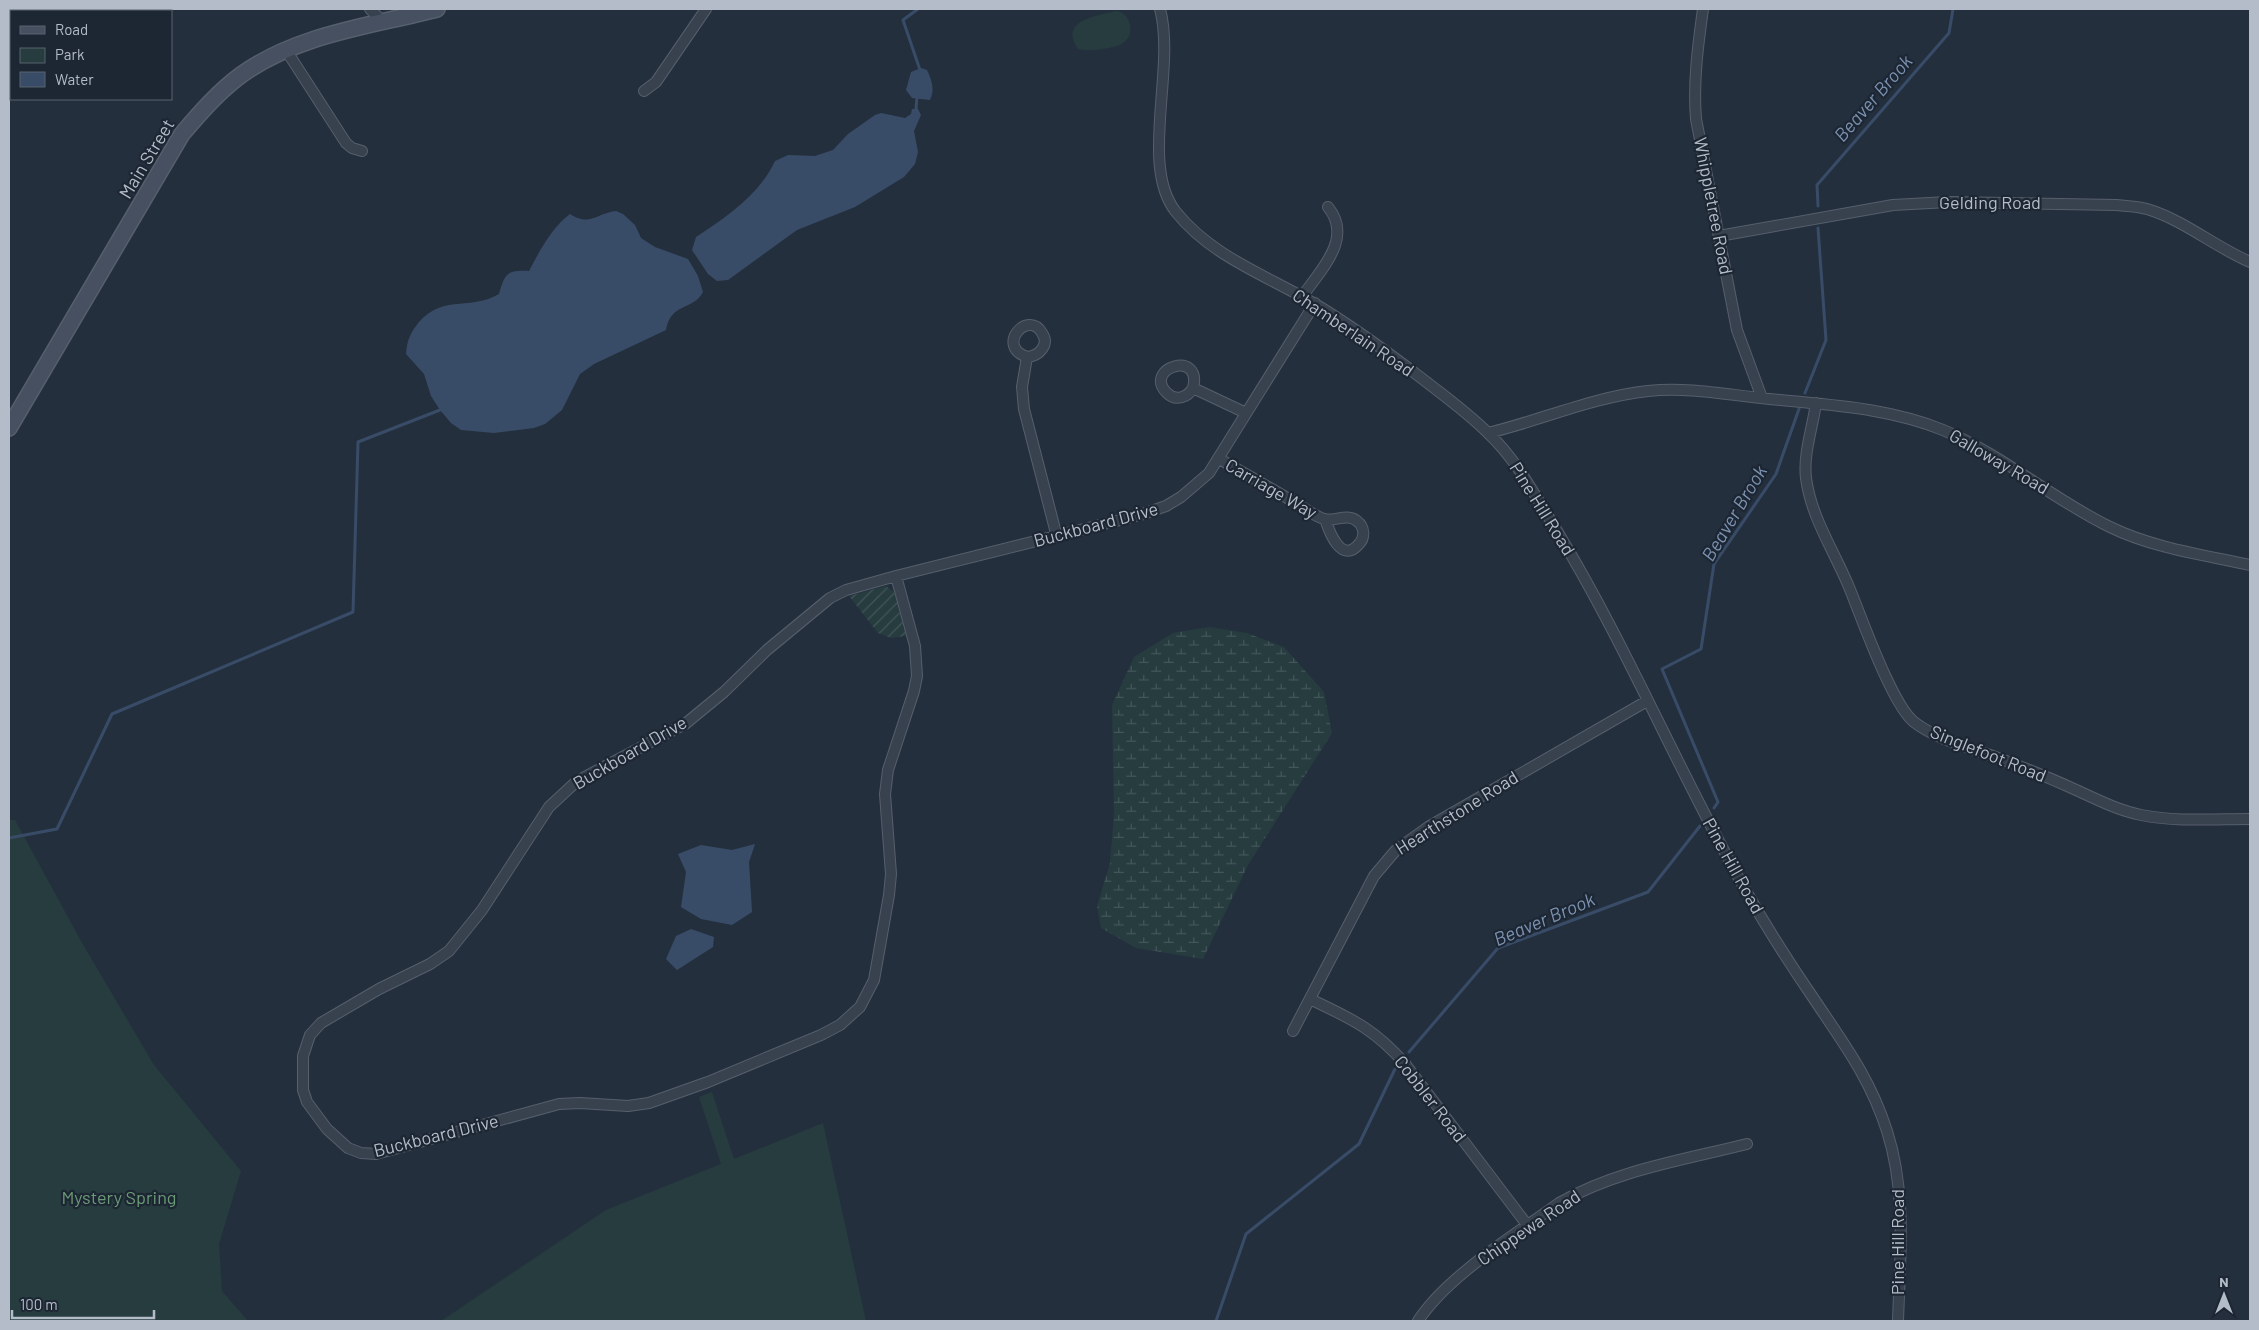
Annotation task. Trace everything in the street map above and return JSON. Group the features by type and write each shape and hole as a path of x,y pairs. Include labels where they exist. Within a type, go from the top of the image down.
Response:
{"main road":[{"name":"Main Street","path":"9,428 182,134 218,95 241,75 286,50 318,38 437,9"}],"street":[{"path":"370,9 382,21"},
{"path":"644,91 656,82 706,9"},
{"name":"Chamberlain Road","path":"1160,9 1164,28 1165,65 1159,158 1164,186 1176,212 1224,255 1264,278 1302,296 1385,350 1462,409 1488,433"},
{"name":"Whippletree Road","path":"1703,9 1694,98 1703,161 1737,330 1762,398"},
{"path":"286,50 346,143 352,148 362,150"},
{"name":"Gelding Road","path":"1719,236 1893,205 1948,202 2106,205 2149,210 2178,223 2250,262"},
{"path":"1302,296 1333,251 1337,241 1339,233 1337,221 1328,207"},
{"name":"Buckboard Drive","path":"896,576 914,646 916,676 914,690 888,770 886,811 891,874 880,956 874,980 868,994 860,1007 851,1016 840,1025 821,1035 708,1082 649,1103 628,1106 580,1103 559,1104 376,1154 361,1153 348,1148 327,1129 306,1102 303,1080 303,1056 310,1035 321,1023 379,989 430,964 449,951 482,910 549,807 577,781 685,724 724,692 767,650 830,598 846,590 896,576 1140,515 1166,506 1181,498 1199,483 1218,458 1315,304"},
{"path":"1027,357 1022,387 1024,408 1057,536"},
{"path":"1193,388 1246,413"},
{"name":"Galloway Road","path":"1488,433 1612,397 1676,389 1863,408 1913,420 1943,430 1979,447 2097,521 2124,534 2162,545 2250,565"},
{"name":"Singlefoot Road","path":"1816,403 1806,476 1811,501 1891,686 1913,721 1932,733 2034,772 2127,811 2142,815 2187,819 2250,819"},
{"name":"Pine Hill Road","path":"1488,433 1510,458 1569,551 1586,580 1746,892 1796,973 1858,1064 1880,1112 1896,1164 1901,1226 1898,1321"},
{"name":"Carriage Way","path":"1218,458 1324,520"},
{"name":"Hearthstone Road","path":"1294,1031 1374,876 1396,850 1428,827 1647,701"},
{"name":"Cobbler Road","path":"1310,999 1368,1028 1388,1046 1406,1065 1528,1226"},
{"name":"Chippewa Road","path":"1418,1321 1427,1307 1450,1284 1559,1203 1592,1186 1629,1173 1747,1144"}],"green space":[{"path":"1116,11 1125,15 1130,24 1130,35 1123,43 1100,49 1078,49 1073,39 1073,32 1076,26 1090,18"},
{"path":"886,586 894,592 906,636 891,638 878,633 849,596"},
{"path":"1209,627 1247,633 1284,647 1324,692 1332,733 1248,865 1203,959 1136,948 1101,928 1097,906 1110,863 1114,814 1112,705 1134,657 1173,633"},
{"name":"Mystery Spring","path":"9,820 15,820 81,941 154,1065 241,1171 219,1244 222,1291 248,1321 9,1321"},
{"path":"712,1092 734,1159 823,1123 866,1321 441,1321 606,1210 721,1164 699,1097"}],"water":[{"path":"921,68 927,70 931,81 933,89 930,100 912,98 906,90 911,72"},
{"path":"912,109 918,109 921,115 914,131 918,152 915,164 904,177 855,207 797,230 728,280 717,281 708,274 692,250 696,237 719,222 751,195 769,173 775,161 788,155 815,156 833,150 848,134 875,115 881,113 905,118 911,114"},
{"path":"616,211 623,214 635,225 641,238 655,247 688,259 698,276 703,292 699,298 672,315 666,330 594,364 580,374 562,410 545,424 534,428 494,433 461,430 451,423 431,396 424,374 406,354 410,337 419,322 428,313 438,308 478,302 499,294 503,281 508,274 516,271 529,271 557,226 570,214 577,218 588,219"},
{"path":"755,844 749,862 752,912 732,925 701,919 681,907 686,872 678,854 701,845 732,850"},
{"path":"691,929 714,937 713,947 677,970 666,959 676,936"}],"waterway":[{"path":"918,9 903,20 920,70"},
{"name":"Beaver Brook","path":"1818,206 1817,185 1949,33 1953,9"},
{"path":"916,109 917,96"},
{"name":"Beaver Brook","path":"1805,393 1826,340 1818,228"},
{"name":"Beaver Brook","path":"1714,808 1718,802 1662,669 1701,649 1714,564 1776,474 1799,409"},
{"path":"9,838 57,829 112,714 353,612 358,442 440,410"},
{"name":"Beaver Brook","path":"1409,1052 1498,948 1648,892 1700,826"},
{"name":"Beaver Brook","path":"1216,1321 1246,1234 1359,1144 1395,1069"}]}
